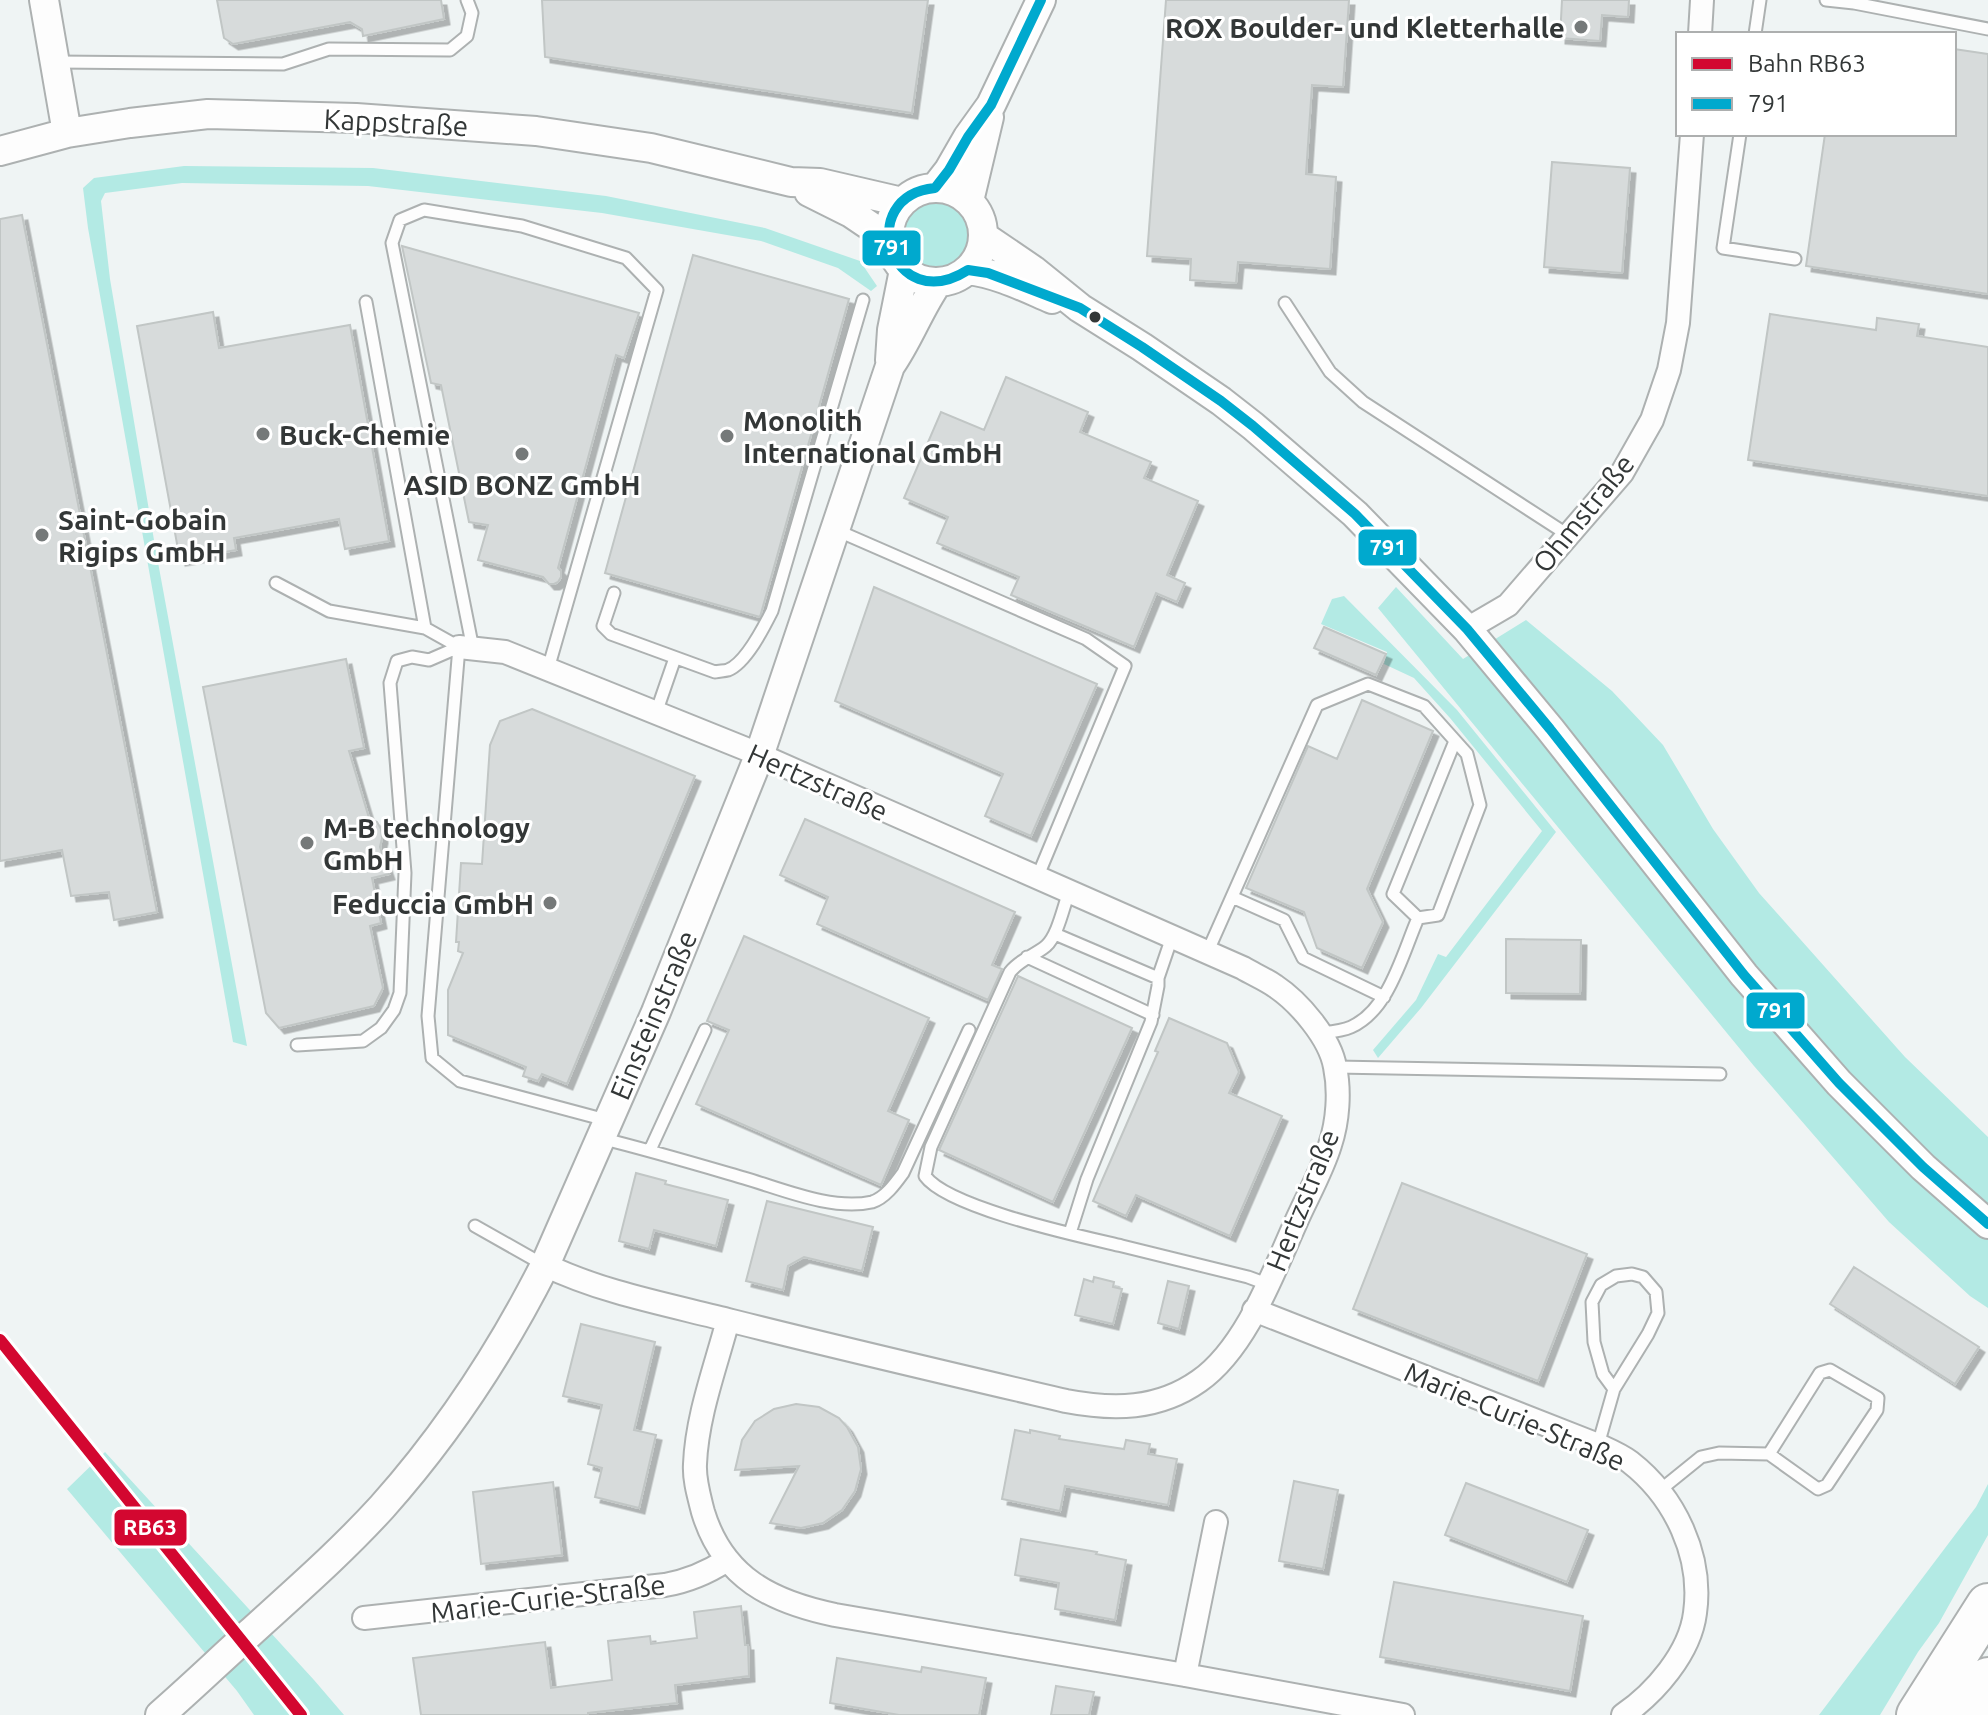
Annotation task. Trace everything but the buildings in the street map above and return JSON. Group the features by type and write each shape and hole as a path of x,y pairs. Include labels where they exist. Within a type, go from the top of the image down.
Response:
{"highway":[{"path":"1918,1715 1988,1605"},
{"path":"1964,1715 1988,1679"}],"street":[{"path":"44,0 67,133"},
{"path":"935,188 991,105 1041,0"},
{"path":"1700,32 1702,0"},
{"path":"969,201 991,105"},
{"name":"Kappstraße","path":"0,151 67,133 208,114 356,118 550,133 651,148 791,182 820,183 902,202"},
{"name":"Ohmstraße","path":"1467,629 1508,605 1622,473 1652,420 1669,370 1680,300 1692,136"},
{"name":"Kappstraße","path":"791,182 851,213 888,238"},
{"path":"935,188 953,191 969,201 980,217 983,236 979,255 968,270 954,279 938,282 920,280 904,270 893,256 888,238 891,219 902,202 917,192 935,188"},
{"path":"983,236 1033,270 1080,308 1164,361 1253,426 1355,514 1467,629 1560,741 1744,975 1839,1083 1923,1167 1988,1224"},
{"name":"Einsteinstraße","path":"890,366 892,330 904,270"},
{"path":"968,270 1000,276 1080,308"},
{"name":"Einsteinstraße","path":"160,1715 370,1519 447,1426 497,1352 545,1265 656,1012 759,756 890,366 938,282"},
{"name":"Hertzstraße","path":"466,648 505,652 656,713 1243,968 1274,985 1296,1003 1320,1033 1336,1067 1336,1118 1330,1144 1267,1284 1236,1343 1199,1381 1182,1392 1146,1404 1105,1407 1066,1401 728,1320 586,1281 545,1265"},
{"name":"Marie-Curie-Straße","path":"1254,1310 1598,1445 1628,1460 1653,1483 1676,1515 1689,1543 1697,1574 1695,1615 1684,1645 1662,1681 1623,1715"},
{"path":"728,1320 698,1436 695,1466 697,1491 713,1539 727,1560 763,1591 804,1609 1403,1715"},
{"path":"1185,1675 1218,1534"},
{"name":"Marie-Curie-Straße","path":"364,1618 665,1585 703,1574 727,1560"}],"lane":[{"path":"55,62 283,64 329,49 450,50 467,36 472,13 467,0"},
{"path":"1755,32 1760,0"},
{"path":"1826,0 1988,29"},
{"path":"1740,136 1723,248 1795,259"},
{"path":"548,669 657,290 626,258 522,226 424,210 400,220 392,243 466,648 428,1016 432,1058 460,1081 604,1129 650,1150 819,1200 850,1203 874,1201 891,1190 903,1173 969,1030"},
{"path":"614,593 603,626 611,634 715,672 730,670 747,653 772,611 863,300"},
{"path":"366,302 425,628"},
{"path":"1285,303 1330,372 1363,402 1568,535"},
{"path":"836,530 1086,639 1125,666 1037,878"},
{"path":"276,583 329,611 425,628 466,648"},
{"path":"297,1045 363,1041 381,1028 394,1010 400,993 405,873 390,683 397,661 412,657 429,660 466,648"},
{"path":"656,713 675,658"},
{"path":"1207,953 1317,705 1368,684 1424,706 1467,754 1480,805 1438,915 1418,918"},
{"path":"1418,918 1393,894 1455,741"},
{"path":"1069,892 1049,944 1016,964 1010,972 931,1147 925,1176 931,1184 1008,1217 1267,1284"},
{"path":"1232,897 1284,920 1303,958 1384,997"},
{"path":"1320,1033 1351,1027 1373,1013 1384,997 1418,918"},
{"path":"1055,934 1158,978"},
{"path":"1070,1233 1087,1179 1153,1015 1158,978 1172,937"},
{"path":"1027,957 1153,1015"},
{"path":"650,1150 705,1030"},
{"path":"1336,1067 1720,1074"},
{"path":"475,1226 545,1265"},
{"path":"1598,1445 1614,1389 1658,1313 1656,1292 1643,1277 1632,1274 1616,1276 1601,1285 1592,1302 1594,1342 1603,1374 1614,1389"},
{"path":"1659,1491 1701,1457 1719,1453 1769,1454 1818,1489 1827,1485 1877,1410 1878,1398 1830,1370 1820,1373 1769,1454"}],"shaded area":[{"path":"184,166 373,168 606,196 765,228 860,261 877,286 871,291 838,268 761,241 602,213 368,186 182,183 105,193 101,201 110,279 155,546 247,1046 233,1042 83,188 94,178"},
{"path":"936,203 959,213 969,236 959,259 936,269 913,259 903,236 913,213"},
{"path":"1396,587 1463,659 1526,620 1612,691 1663,745 1713,829 1759,893 1905,1057 1988,1137 1988,1308 1970,1296 1889,1222 1754,1066 1378,608"},
{"path":"1344,596 1457,710 1556,832 1421,1008 1378,1058 1373,1050 1416,1000 1438,954 1446,957 1542,831 1414,678 1384,664 1387,652 1321,624 1332,599"},
{"path":"105,1452 344,1715 254,1715 67,1489"},
{"path":"1988,1484 1988,1535 1939,1623 1880,1715 1819,1715 1976,1507"}],"rail line":[{"name":"RB63","path":"0,1340 301,1715"}],"transit line":[{"name":"791","path":"1041,0 991,105 949,170 935,188 910,196 895,211 889,230 892,250 902,268 919,279 941,281 968,270 988,273 1080,308 1221,401 1355,514 1467,629 1744,975 1839,1083 1923,1167 1988,1224"}],"place":[{"name":"ROX Boulder- und Kletterhalle","path":"1581,27"},
{"name":"Buck-Chemie","path":"263,434"},
{"name":"Monolith International GmbH","path":"727,436"},
{"name":"ASID BONZ GmbH","path":"522,454"},
{"name":"Saint-Gobain Rigips GmbH","path":"42,535"},
{"name":"M-B technology GmbH","path":"307,843"},
{"name":"Feduccia GmbH","path":"550,903"}]}
